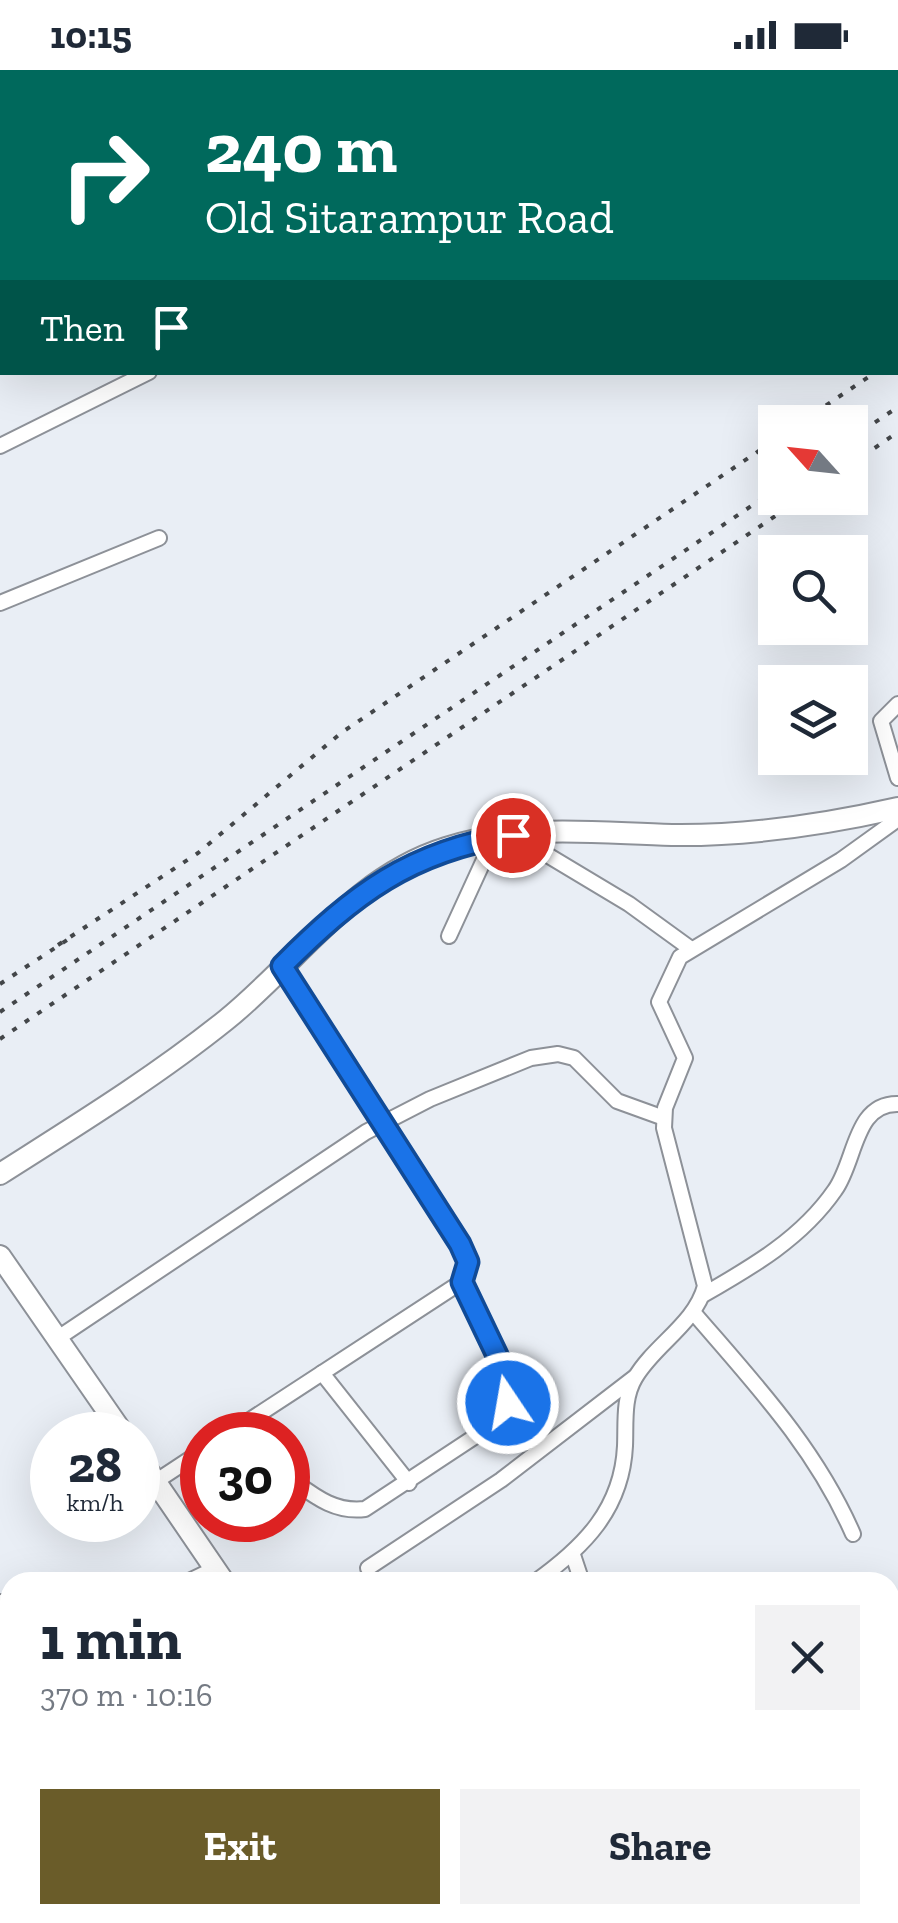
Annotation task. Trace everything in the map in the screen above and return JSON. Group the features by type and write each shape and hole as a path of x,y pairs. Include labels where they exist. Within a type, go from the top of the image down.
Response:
{"street":[{"path":"0,446 143,375"},
{"path":"0,603 159,538"},
{"path":"898,704 884,715 881,727 898,778"},
{"path":"0,1174 150,1078 230,1018 324,923 376,885 444,848 562,828 672,835 777,833 898,812"},
{"path":"703,1295 703,1274 674,1180 664,1118 685,1058 659,1002 680,957 691,948 789,893 898,812"},
{"path":"449,936 503,836"},
{"path":"503,836 629,904 691,948"},
{"path":"262,1412 462,1282 468,1262 384,1122 282,966"},
{"path":"58,1338 384,1122 531,1058 558,1054 574,1058 617,1101 664,1118"},
{"path":"368,1568 501,1480 636,1376 693,1312 703,1295 755,1266 818,1211 837,1189 868,1116 884,1104 898,1104"},
{"path":"0,1256 108,1412"},
{"path":"310,1492 348,1511 365,1509 494,1424 508,1403 507,1376 462,1282"},
{"path":"693,1312 796,1432 832,1487 852,1534"},
{"path":"322,1373 409,1483"},
{"path":"549,1572 574,1555 621,1485 626,1406 636,1376"},
{"path":"160,1488 216,1572"},
{"path":"574,1555 579,1572"}],"railway":[{"path":"826,405 872,375"},
{"path":"868,427 898,407"},
{"path":"868,453 898,432"},
{"path":"58,945 198,853 341,733 758,451"},
{"path":"0,1012 758,501"},
{"path":"0,1039 777,515"},
{"path":"0,984 67,940"}],"route":[{"path":"508,1403 507,1376 462,1282 468,1262 460,1244 282,966 324,923 376,885 421,859 444,848 513,835"}]}
